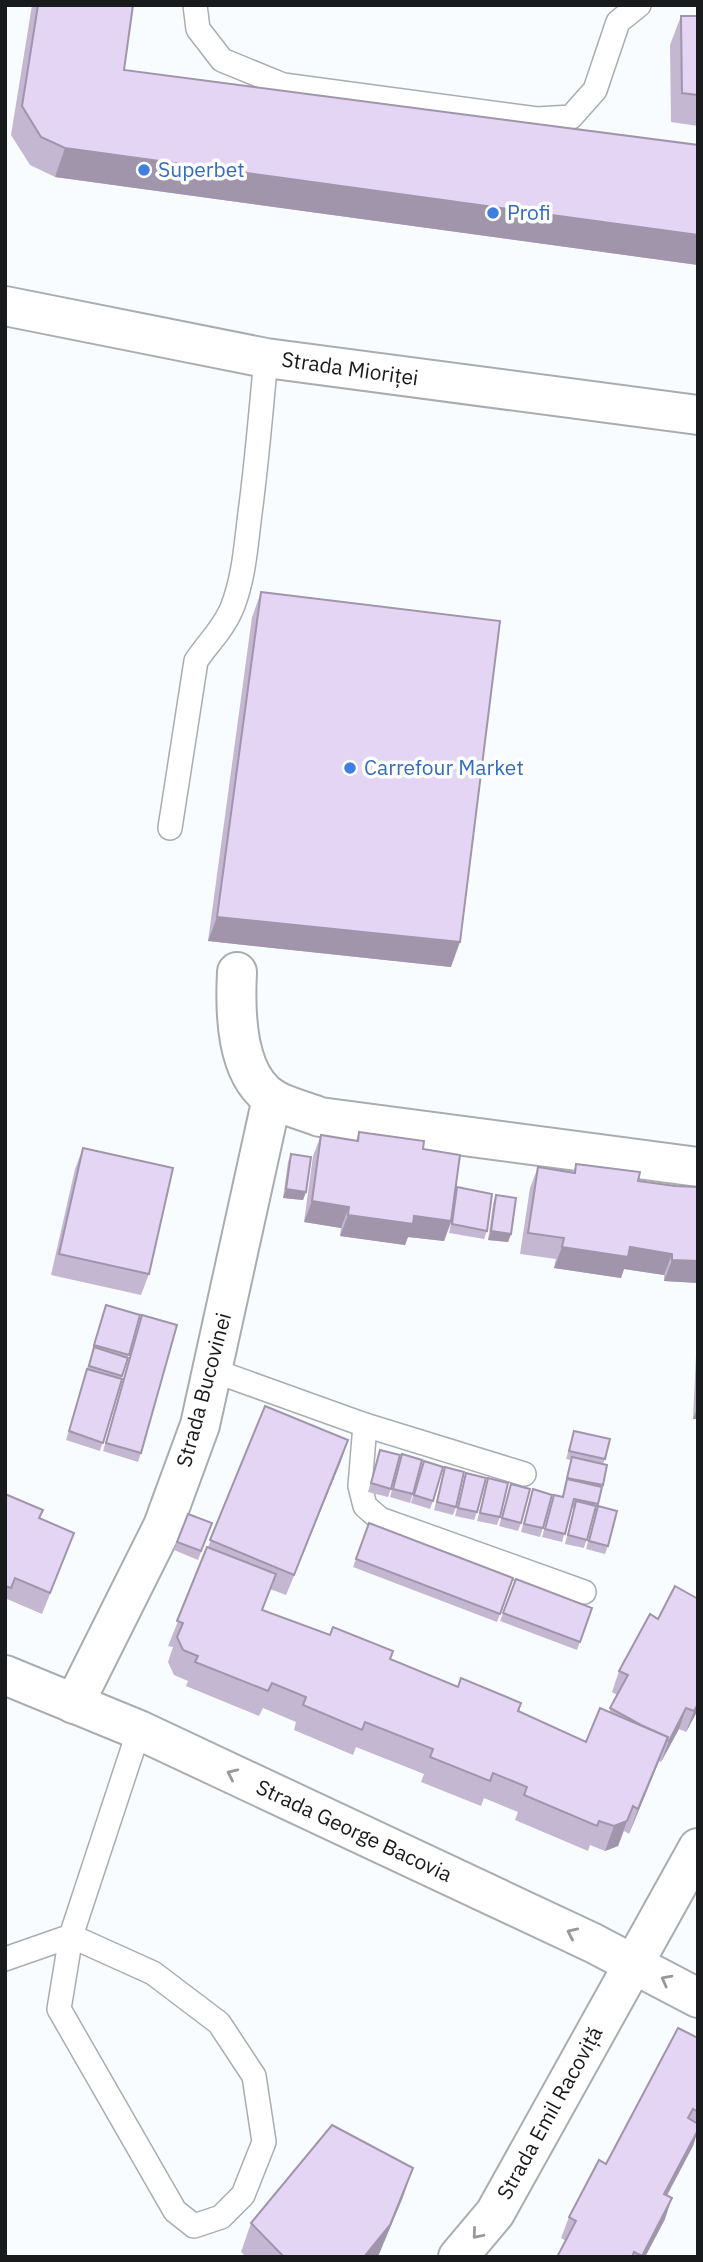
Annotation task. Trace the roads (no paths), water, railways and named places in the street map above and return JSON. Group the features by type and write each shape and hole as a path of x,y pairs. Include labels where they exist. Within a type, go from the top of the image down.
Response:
{"street":[{"name":"Strada Mioriței","path":"5,306 266,358 698,415"},
{"path":"237,972 235,1015 248,1071 272,1098 320,1117 698,1167"},
{"name":"Strada Bucovinei","path":"74,1703 163,1526 200,1425 272,1098"},
{"name":"Strada George Bacovia","path":"5,1675 139,1730 633,1963 698,1998"},
{"name":"Strada Emil Racoviță","path":"458,2257 495,2213 698,1849"}],"lane":[{"path":"195,5 198,29 222,60 283,85 537,119 571,117 595,90 618,22 639,5"},
{"path":"170,828 196,661 223,626 233,607 241,577 254,485 266,358"},
{"path":"212,1370 365,1425 524,1474"},
{"path":"365,1425 360,1486 365,1506 380,1519 584,1592"},
{"path":"5,1959 71,1936 153,1973 219,2023 254,2076 264,2142 243,2195 221,2217 194,2226 174,2211 59,2009 71,1936 139,1730"}],"place":[{"name":"Superbet","path":"144,170"},
{"name":"Profi","path":"493,213"},
{"name":"Carrefour Market","path":"350,768"}]}
